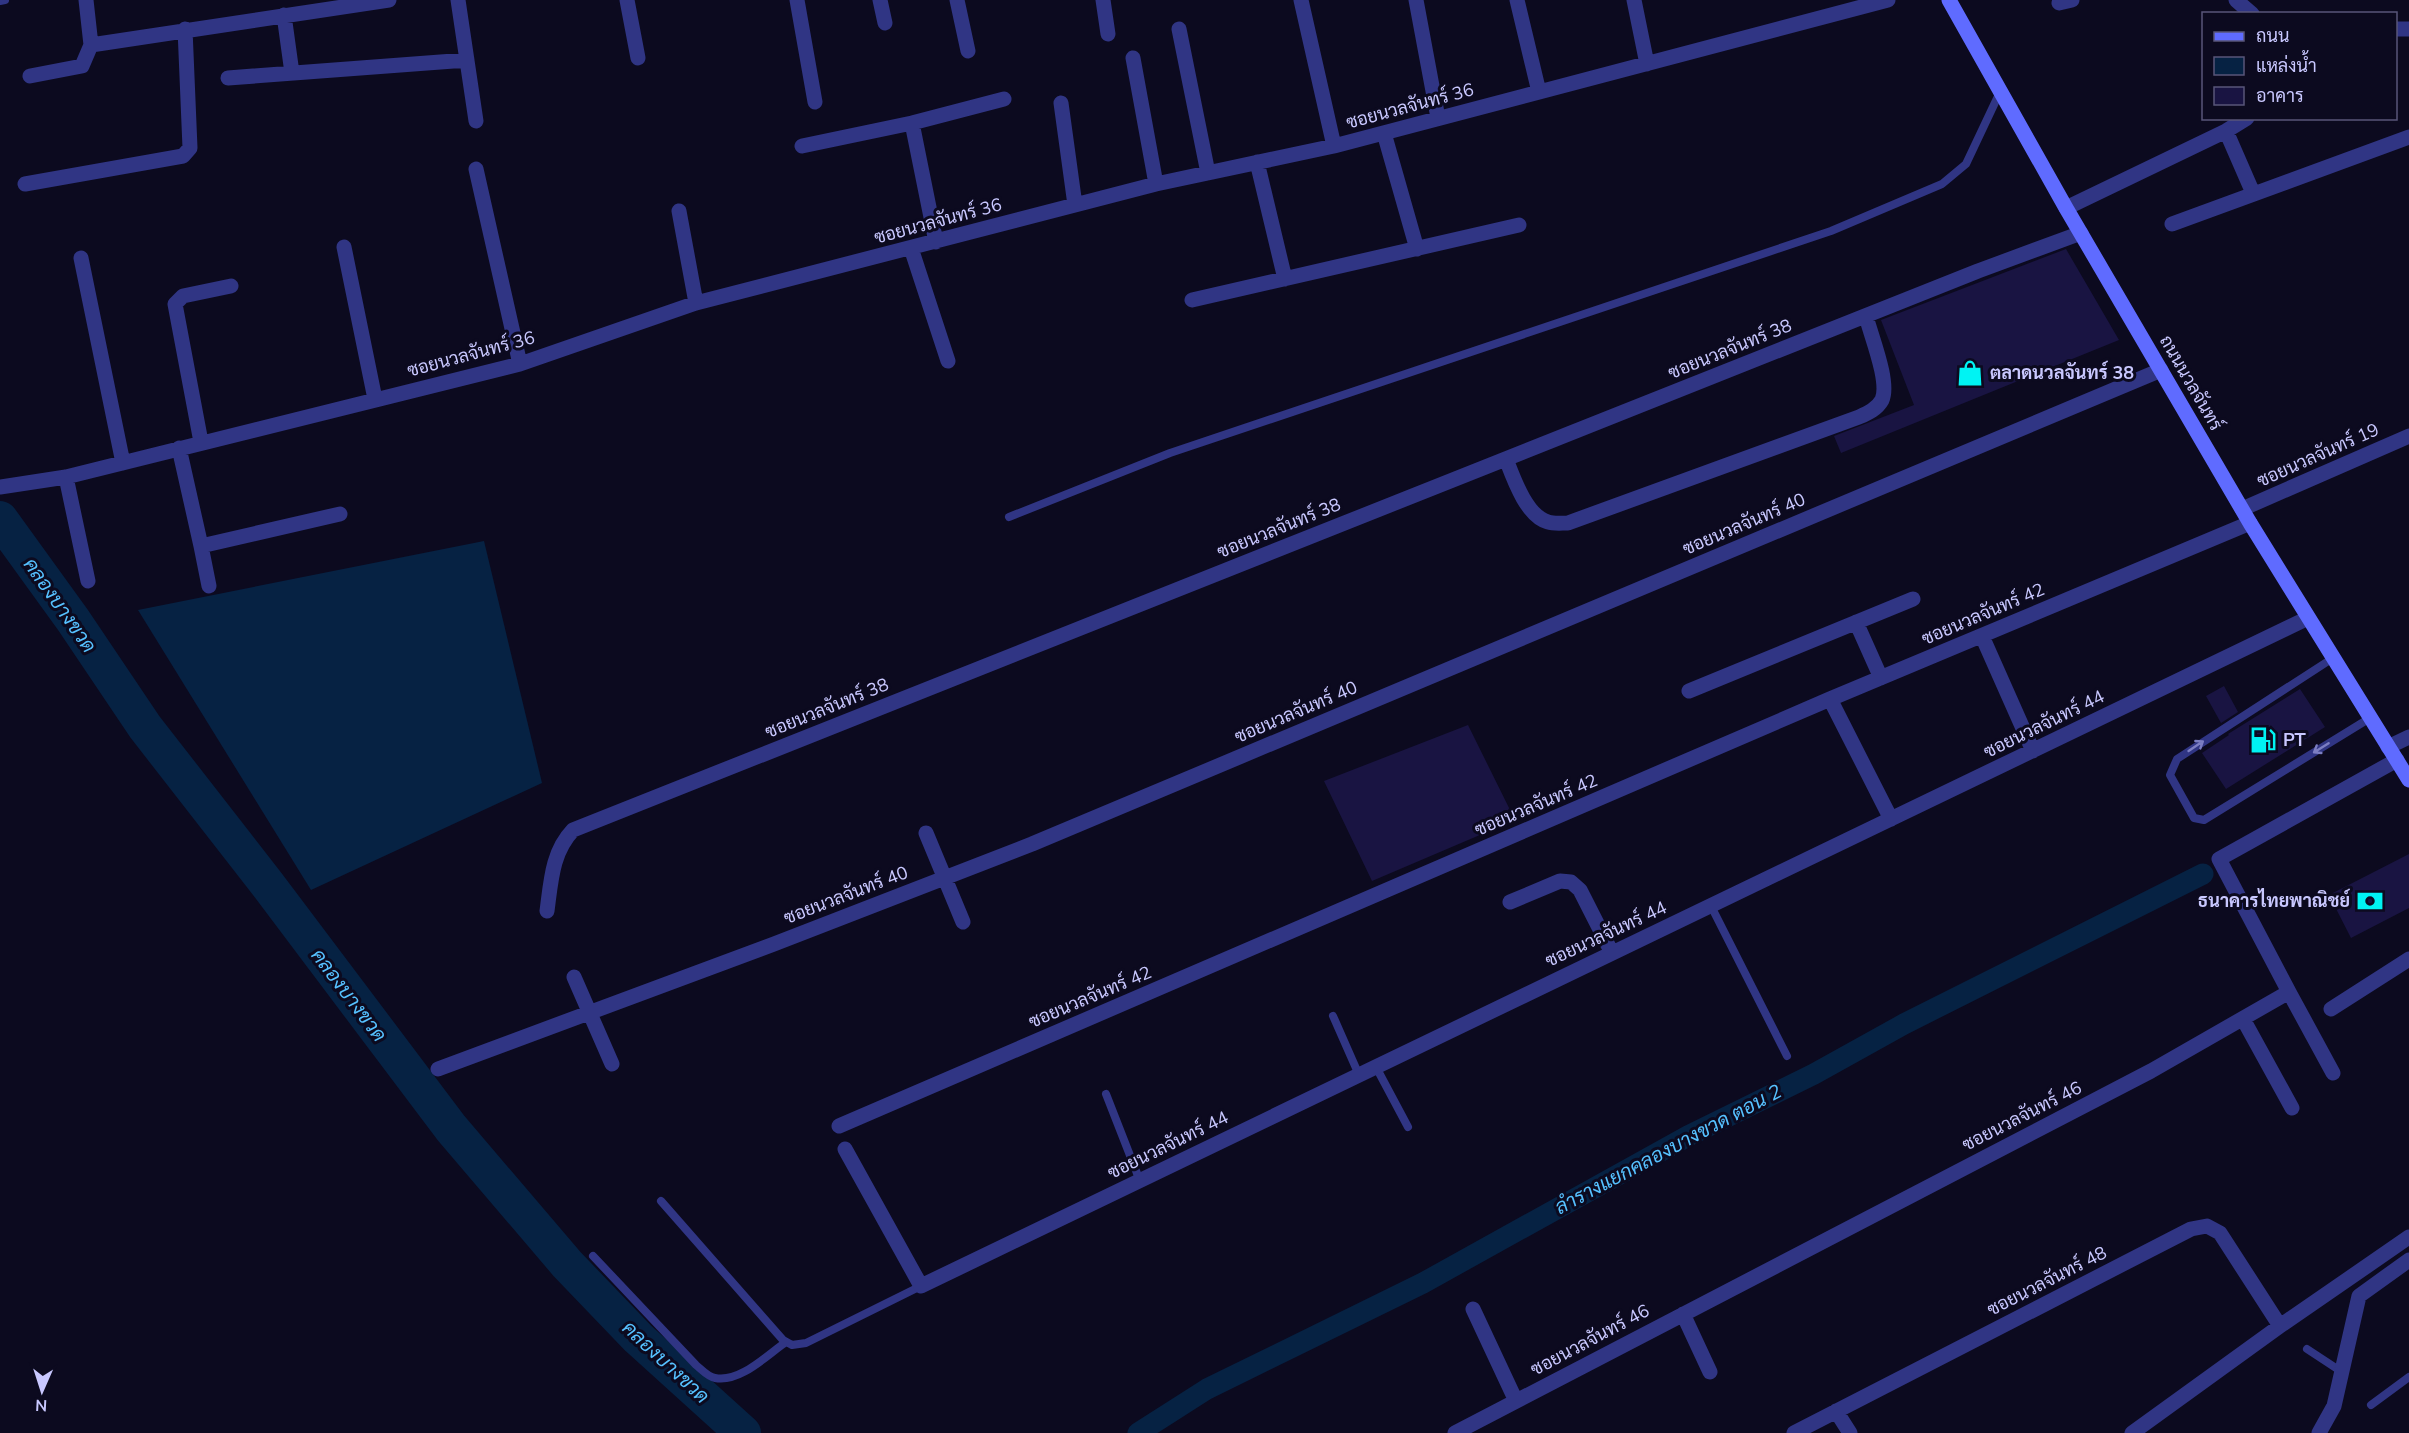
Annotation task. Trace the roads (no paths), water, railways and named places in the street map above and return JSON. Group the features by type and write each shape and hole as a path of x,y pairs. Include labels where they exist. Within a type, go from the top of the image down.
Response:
{"main road":[{"name":"ถนนนวลจันทร์","path":"1949,0 2066,208 2250,523 2409,780"}],"street":[{"path":"30,76 82,66 91,45 86,0"},
{"path":"91,45 389,0"},
{"path":"459,0 476,121"},
{"path":"627,0 638,58"},
{"path":"797,0 815,102"},
{"path":"880,0 885,23"},
{"path":"957,0 968,51"},
{"path":"1102,0 1108,34"},
{"path":"1301,0 1334,146"},
{"path":"1416,0 1438,118"},
{"path":"1517,0 1539,92"},
{"path":"1634,0 1647,64"},
{"name":"ซอยนวลจันทร์ 36","path":"0,487 66,477 519,364 696,303 1156,184 1334,146 1888,0"},
{"path":"2236,0 2250,12"},
{"path":"284,15 292,73"},
{"path":"1179,29 1208,173"},
{"path":"25,184 183,156 190,148 184,30"},
{"path":"1133,58 1156,184"},
{"path":"228,78 467,60"},
{"path":"802,146 912,123 1004,99"},
{"path":"1061,103 1075,205"},
{"path":"2066,208 2226,131 2244,120"},
{"path":"912,123 936,242"},
{"path":"2226,131 2253,193"},
{"path":"1384,133 1417,249"},
{"path":"2172,224 2409,137"},
{"path":"1257,162 1285,279"},
{"path":"476,169 519,364"},
{"path":"679,211 696,303"},
{"path":"1192,300 1519,225"},
{"name":"ซอยนวลจันทร์ 38","path":"547,911 554,861 563,840 573,830 1866,316 2081,233"},
{"path":"344,247 375,399"},
{"path":"911,248 948,361"},
{"path":"81,258 123,463"},
{"path":"201,442 176,304 183,296 231,286"},
{"path":"1506,459 1518,489 1534,513 1548,522 1568,523 1859,417 1878,405 1882,399 1884,385 1866,316"},
{"name":"ซอยนวลจันทร์ 40","path":"438,1069 1054,835 2161,370"},
{"name":"ซอยนวลจันทร์ 19","path":"2242,509 2409,436"},
{"path":"179,448 209,586"},
{"path":"66,477 88,581"},
{"path":"201,546 340,514"},
{"name":"ซอยนวลจันทร์ 42","path":"839,1126 1830,699 2250,523"},
{"path":"1689,691 1913,599"},
{"name":"ซอยนวลจันทร์ 44","path":"921,1286 2308,618"},
{"path":"1857,622 1881,678"},
{"path":"1982,636 2033,751"},
{"path":"1830,699 1891,819"},
{"path":"2388,747 2409,737"},
{"path":"2333,1073 2219,859 2397,760"},
{"path":"926,833 963,922"},
{"path":"1510,902 1560,881 1571,882 1580,890 1612,953"},
{"path":"2331,1009 2409,959"},
{"path":"574,977 612,1064"},
{"name":"ซอยนวลจันทร์ 46","path":"1455,1433 2151,1071 2289,992"},
{"path":"2242,1019 2292,1108"},
{"path":"845,1149 921,1286"},
{"name":"ซอยนวลจันทร์ 48","path":"1794,1433 2191,1229 2207,1226 2220,1233 2280,1326"},
{"path":"2132,1433 2280,1326 2409,1237"},
{"path":"2319,1433 2334,1406 2348,1336 2359,1296 2409,1260"},
{"path":"1473,1309 1516,1401"},
{"path":"1683,1314 1710,1372"},
{"path":"1836,1411 1850,1433"}],"lane":[{"path":"0,1 5,0"},
{"path":"1009,517 1170,453 1831,231 1942,184 1966,164 2000,91"},
{"path":"2333,658 2177,759 2170,775 2194,818 2204,820 2370,718"},
{"path":"1711,906 1787,1056"},
{"path":"1333,1016 1359,1075"},
{"path":"1376,1067 1408,1127"},
{"path":"1106,1094 1140,1180"},
{"path":"661,1201 786,1342 795,1345 806,1343 921,1286"},
{"path":"593,1256 696,1365 712,1378 723,1379 741,1374 786,1342"},
{"path":"2307,1349 2342,1372"},
{"path":"2371,1405 2409,1377"}],"water":[{"path":"484,541 542,783 311,890 138,610"}],"waterway":[{"name":"คลองบางขวด","path":"0,519 73,620 145,727 268,885 451,1128 567,1264 638,1338 743,1433"},
{"name":"ลำรางแยกคลองบางขวด ตอน 2","path":"1138,1433 1207,1389 1423,1283 1688,1136 1814,1074 1904,1024 2203,874"}],"place":[{"name":"ตลาดนวลจันทร์ 38","path":"1970,373"},
{"name":"PT","path":"2263,740"},
{"name":"ธนาคารไทยพาณิชย์","path":"2370,901"}]}
